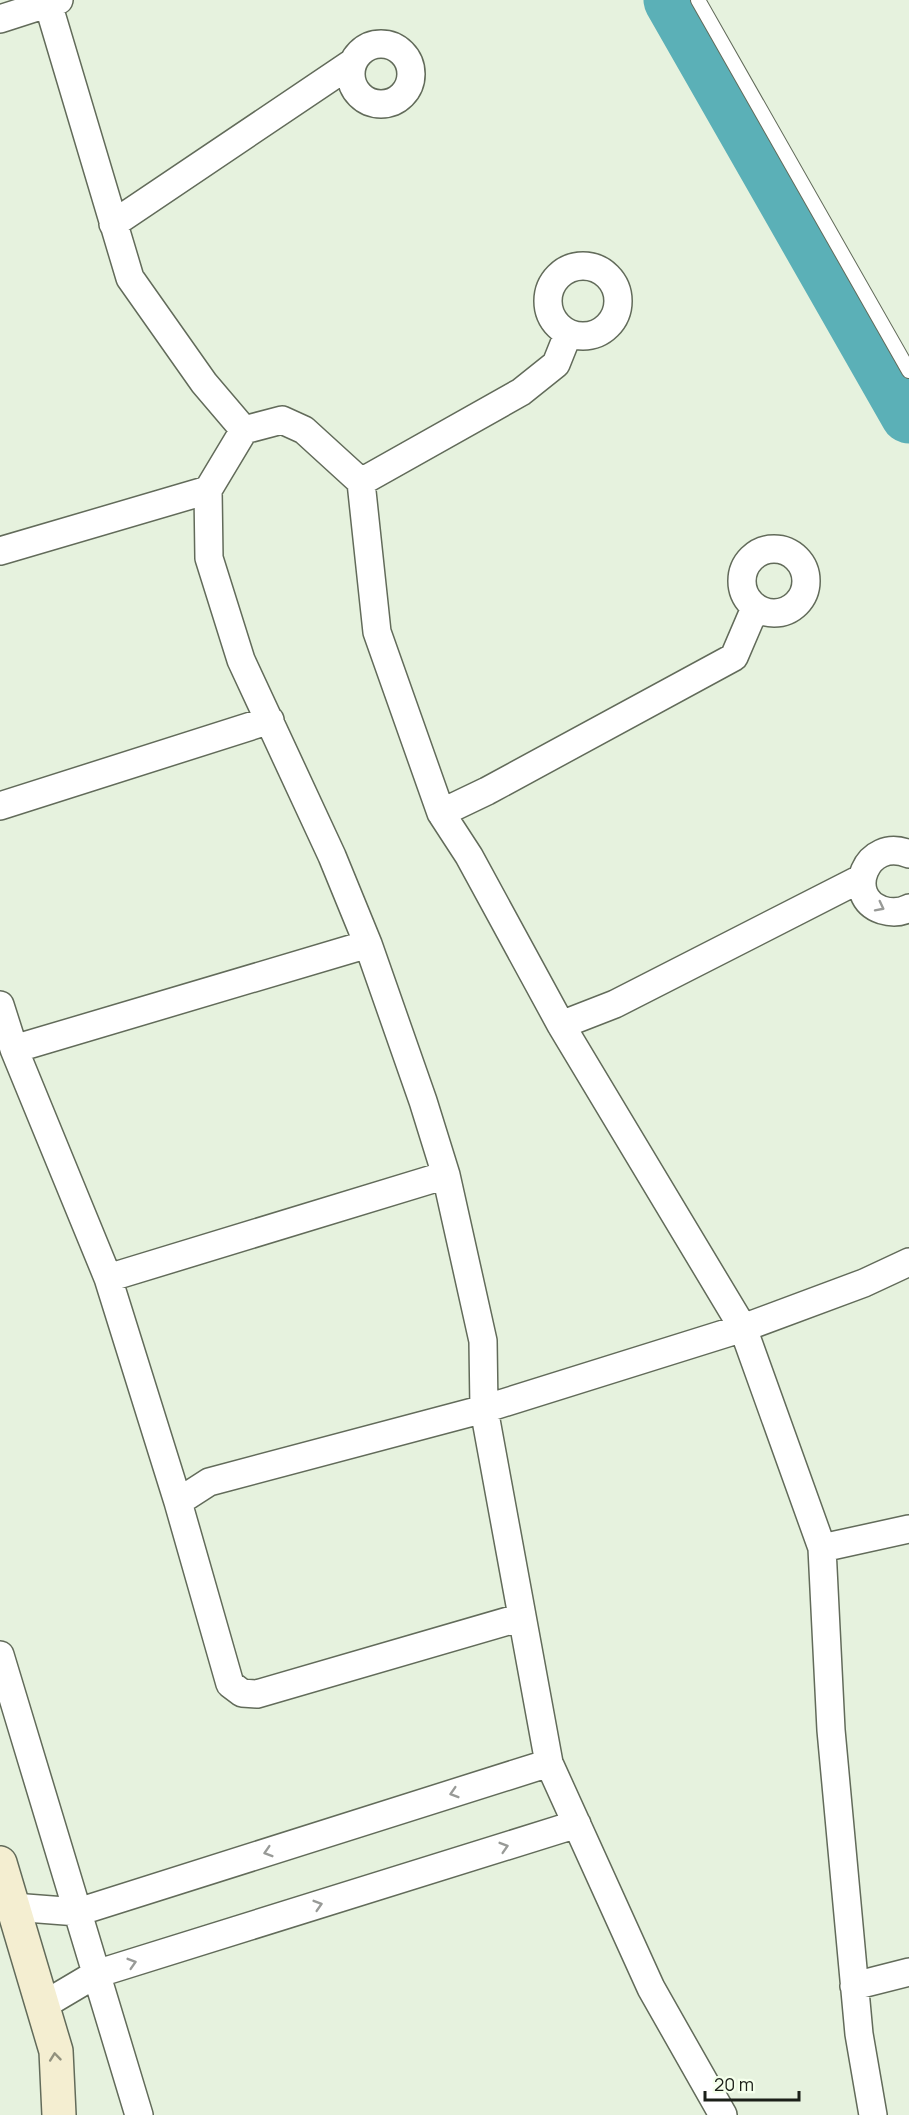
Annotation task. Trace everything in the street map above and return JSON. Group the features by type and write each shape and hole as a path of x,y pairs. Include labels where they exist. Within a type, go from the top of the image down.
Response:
{"street":[{"path":"0,19 52,1 129,278 204,383 244,430"},
{"path":"113,224 352,63"},
{"path":"361,482 521,392 556,364 568,334"},
{"path":"723,2115 651,1988 549,1763 484,1408 483,1341 446,1174 368,944 332,856 241,660 209,558 207,490 244,430 282,420 304,430 361,482 377,632 441,813 468,856 561,1025 743,1328 822,1548 831,1730 854,1986 859,2034 873,2115"},
{"path":"0,551 207,490"},
{"path":"441,813 734,657 755,608"},
{"path":"0,806 270,720"},
{"path":"909,855 896,850 873,857 865,867 862,878 863,891 869,902 879,909 891,913 909,908"},
{"path":"561,1025 615,1004 862,878"},
{"path":"14,1049 368,944"},
{"path":"0,1005 14,1049 108,1278 178,1502 230,1684 242,1693 257,1694 522,1617"},
{"path":"108,1278 446,1174"},
{"path":"178,1502 209,1482 484,1408 743,1328 864,1283 909,1262"},
{"path":"822,1548 909,1529"},
{"path":"0,1655 139,2115"},
{"path":"13,1907 78,1912 549,1763"},
{"path":"42,2006 96,1974 577,1824"},
{"path":"0,1863 56,2051 59,2115"},
{"path":"854,1986 909,1972"}],"lane":[{"path":"698,0 909,371"}],"waterway":[{"path":"672,0 909,415"}]}
